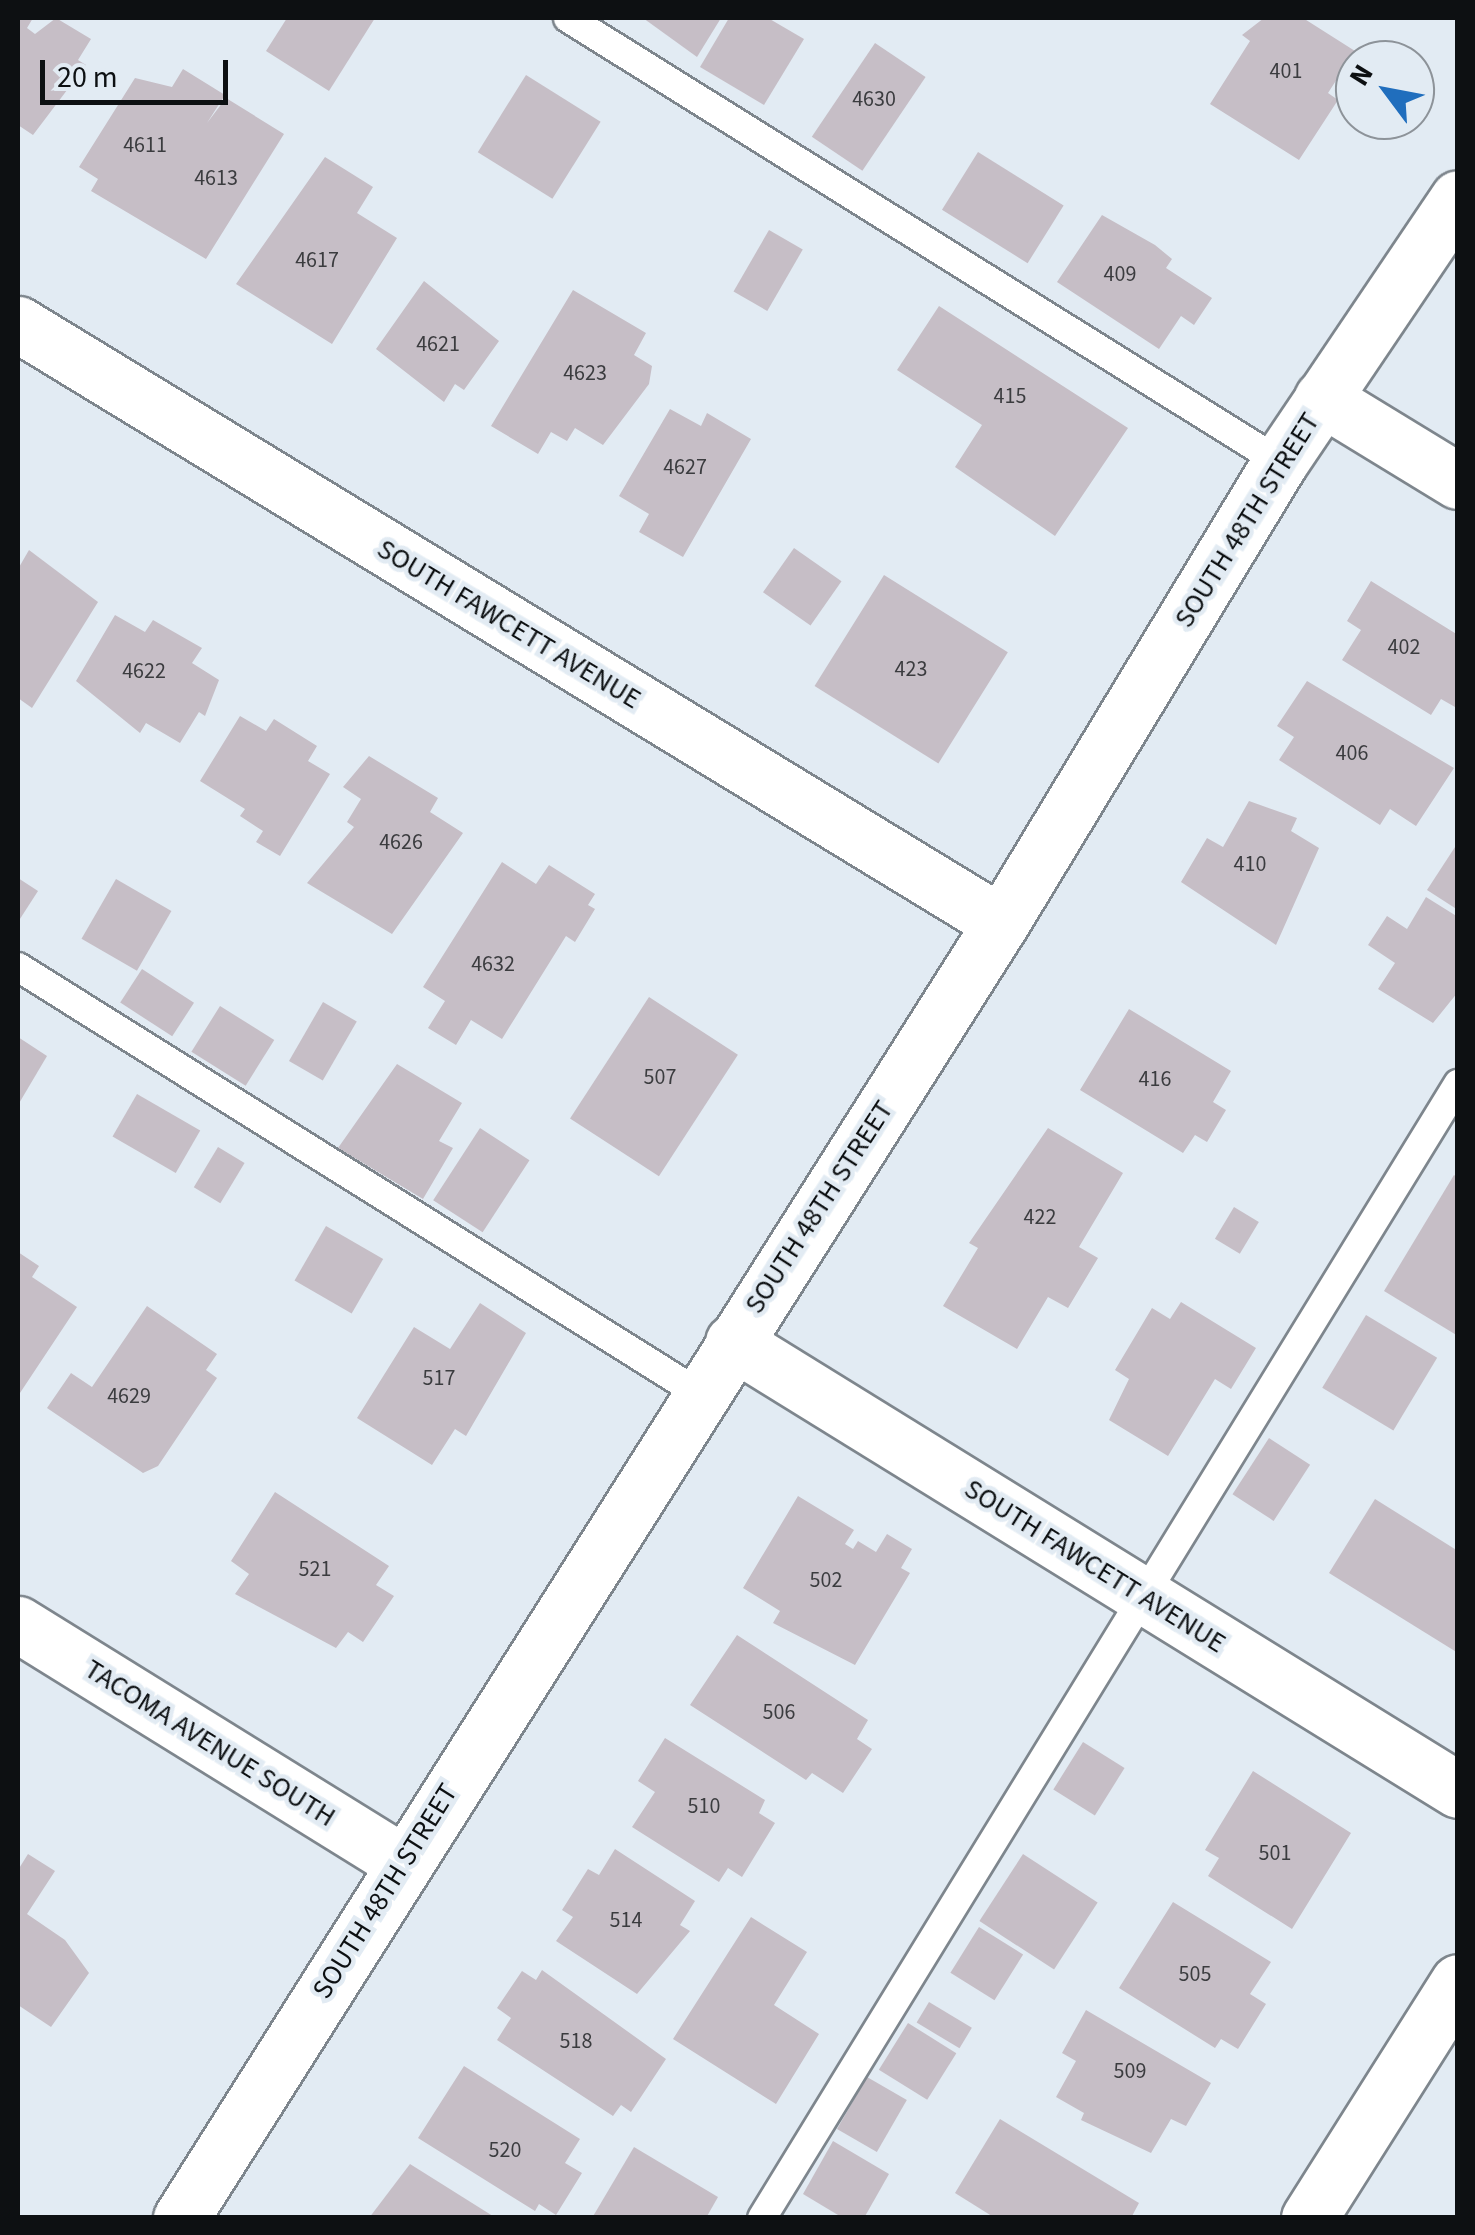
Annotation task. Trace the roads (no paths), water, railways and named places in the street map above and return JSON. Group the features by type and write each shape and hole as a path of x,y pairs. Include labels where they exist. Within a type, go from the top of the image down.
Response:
{"street":[{"name":"SOUTH 48TH STREET","path":"181,2218 402,1862 1000,924 1280,462 1458,198"},
{"name":"SOUTH FAWCETT AVENUE","path":"18,324 1000,924"},
{"path":"1322,398 1458,481"},
{"name":"SOUTH FAWCETT AVENUE","path":"733,1342 1458,1790"},
{"name":"TACOMA AVENUE SOUTH","path":"18,1624 402,1862"},
{"path":"1309,2218 1458,1982"}],"lane":[{"path":"568,18 1280,462"},
{"path":"18,967 700,1394"},
{"path":"762,2218 1148,1598 1458,1084"}]}
